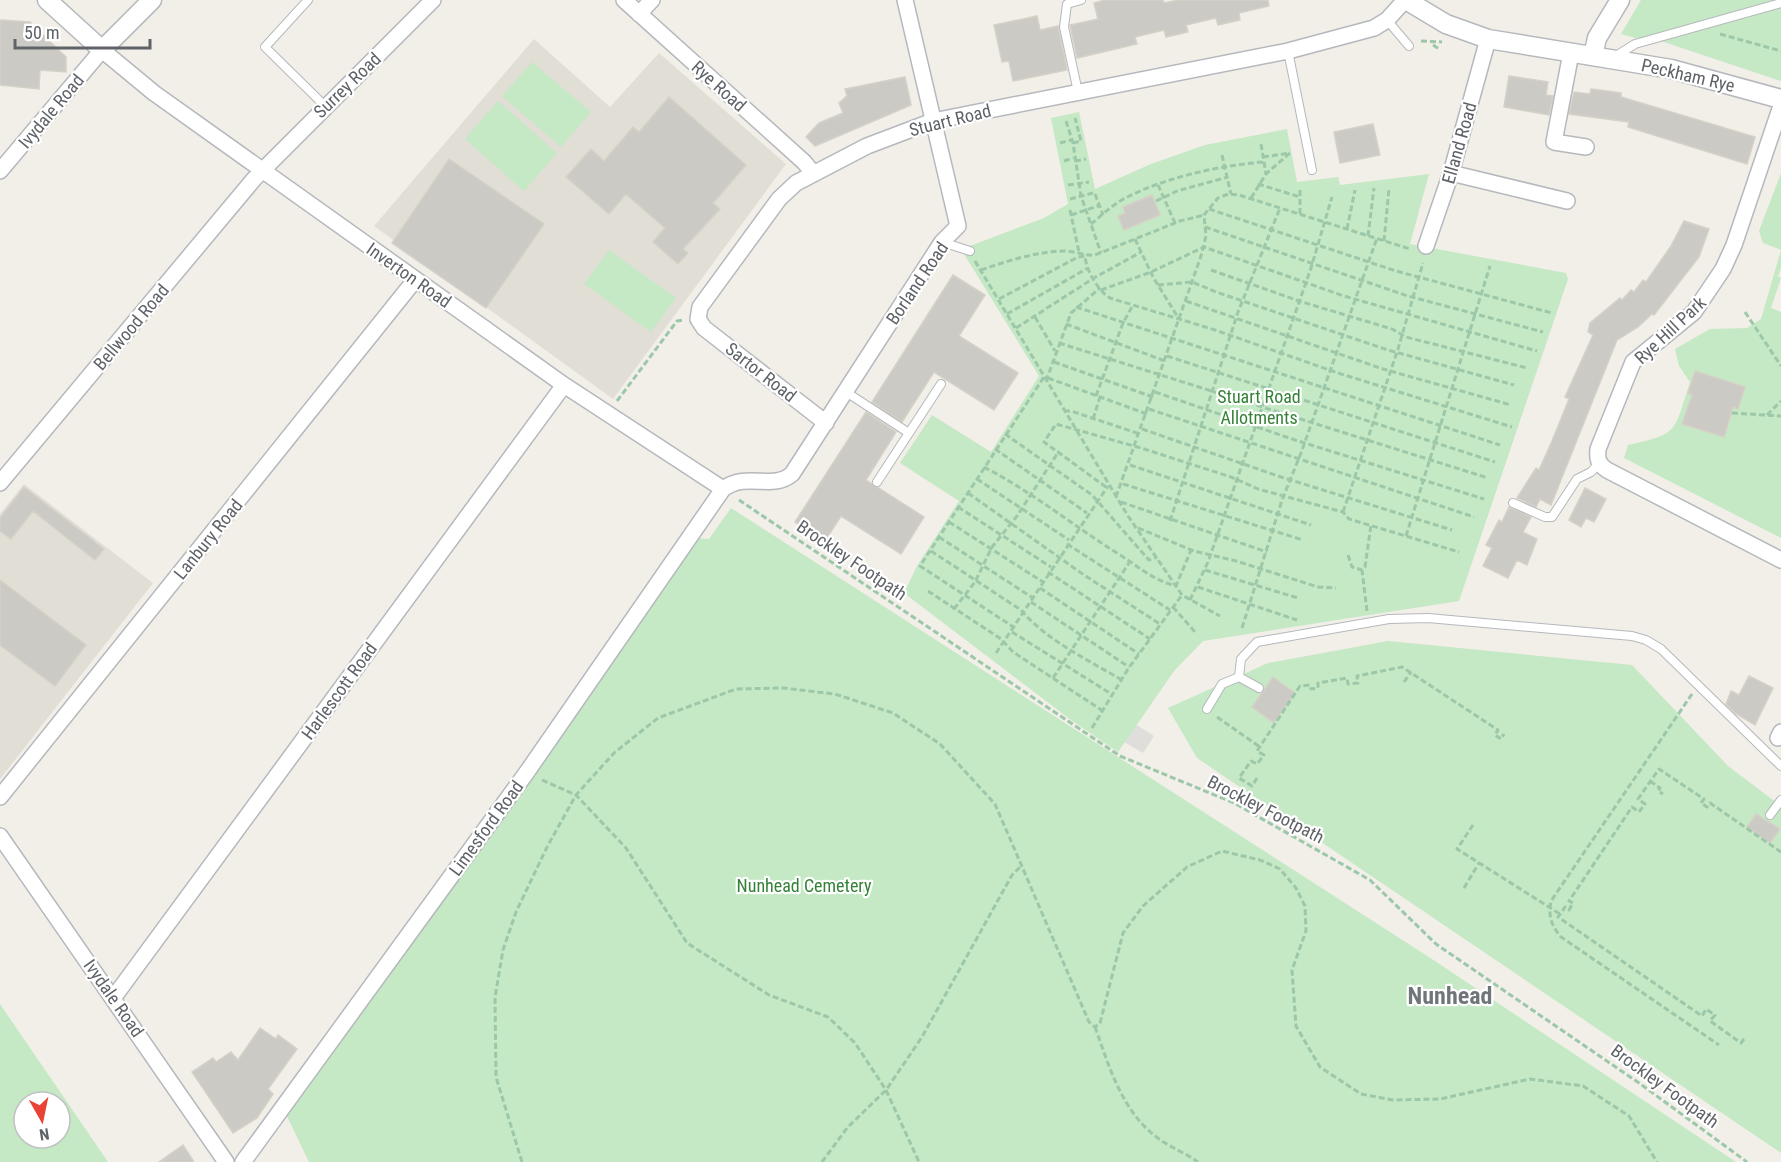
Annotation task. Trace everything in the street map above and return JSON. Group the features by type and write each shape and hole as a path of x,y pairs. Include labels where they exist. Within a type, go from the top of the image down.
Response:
{"street":[{"path":"47,0 102,50"},
{"name":"Ivydale Road","path":"0,171 102,50 152,0"},
{"name":"Surrey Road","path":"262,171 433,0"},
{"name":"Rye Road","path":"624,0 804,162 813,173"},
{"path":"639,14 652,0"},
{"name":"Borland Road","path":"723,489 741,480 777,482 786,479 826,423 942,242 958,226 905,0"},
{"name":"Stuart Road","path":"698,319 700,307 778,199 796,183 867,146 933,120 1288,51 1374,28 1387,20 1405,0"},
{"name":"Peckham Rye","path":"1405,0 1446,24 1488,39 1671,69 1781,99"},
{"path":"1593,56 1598,38 1620,0"},
{"name":"Elland Road","path":"1426,250 1451,173 1488,39"},
{"name":"Inverton Road","path":"102,50 154,93 415,280 606,415 723,489"},
{"path":"1571,53 1554,142 1586,147"},
{"name":"Rye Hill Park","path":"1599,463 1598,449 1633,362 1694,312 1724,269 1781,106"},
{"name":"Bellwood Road","path":"0,483 262,171"},
{"path":"1451,173 1567,201"},
{"name":"Lanbury Road","path":"0,797 415,280"},
{"name":"Sartor Road","path":"698,319 704,328 826,423"},
{"name":"Harlescott Road","path":"114,997 564,385"},
{"path":"1599,463 1607,470 1781,560"},
{"name":"Limesford Road","path":"243,1162 527,772 723,489"},
{"name":"Ivydale Road","path":"0,836 114,997 226,1162"}],"lane":[{"path":"308,0 265,47 325,106"},
{"path":"1078,92 1064,27 1066,4 1081,0"},
{"path":"1612,59 1635,44 1781,3"},
{"path":"1387,20 1409,46"},
{"path":"1288,51 1312,170"},
{"path":"942,242 970,251"},
{"path":"877,482 941,384"},
{"path":"846,392 909,433"},
{"path":"1514,503 1545,517 1552,517 1577,479 1591,472 1599,463"},
{"path":"1239,677 1241,659 1257,642 1409,617 1639,638 1661,649 1781,766"},
{"path":"1239,677 1259,688"},
{"path":"1210,711 1222,684 1239,677"},
{"path":"1770,815 1781,800"}],"path":[{"path":"1695,28 1781,51"},
{"path":"1439,49 1431,43 1444,42"},
{"path":"1060,143 1081,141 1075,118"},
{"path":"1066,121 1081,196 1101,253"},
{"path":"1261,144 1266,174"},
{"path":"1091,224 1118,203 1158,185 1291,152 1266,174 1251,198"},
{"path":"1222,155 1231,194"},
{"path":"1064,160 1086,159"},
{"path":"1156,201 1165,196 1228,177"},
{"path":"1068,185 1089,182"},
{"path":"1258,184 1300,197"},
{"path":"1158,185 1165,196 1174,223"},
{"path":"1368,236 1374,188"},
{"path":"1384,241 1389,189"},
{"path":"1300,190 1300,215"},
{"path":"1347,229 1355,190"},
{"path":"1070,199 1094,193 1103,215"},
{"path":"999,299 1078,258 1101,253 1174,223 1204,215 1218,198 1231,194 1251,198 1384,241 1426,250 1391,371 1343,512"},
{"path":"1190,600 1205,570 1313,264 1332,196"},
{"path":"1080,253 1070,212 1098,206"},
{"path":"1170,521 1236,319 1263,246 1280,208"},
{"path":"1209,209 1368,262 1552,313"},
{"path":"1116,497 1130,465 1204,247 1204,215"},
{"path":"1205,227 1361,280 1543,332"},
{"path":"1242,628 1284,496 1377,238"},
{"path":"1135,239 1158,285 1180,320"},
{"path":"1113,695 920,566 1005,434 1046,379 1066,324 1076,307 1100,289 1151,272 1204,247 1355,299 1537,351"},
{"path":"970,251 1108,486 1136,528 1182,595 1220,616"},
{"path":"1016,328 1094,278 1141,252"},
{"path":"981,270 1042,254 1080,253 1085,256 1088,268 1100,289 1110,298 1231,335 1385,388 1512,426"},
{"path":"1406,537 1425,482 1490,266"},
{"path":"1007,314 1088,268"},
{"path":"1211,270 1299,302 1403,333 1406,337 1527,368"},
{"path":"1158,285 1192,282 1397,352 1514,385"},
{"path":"1186,301 1391,371 1512,405"},
{"path":"1092,419 1102,378 1123,323 1133,305"},
{"path":"1076,307 1500,445"},
{"path":"1745,312 1781,366"},
{"path":"1035,317 1056,352"},
{"path":"606,415 677,321 698,319"},
{"path":"1066,324 1166,361"},
{"path":"1059,343 1430,462 1488,478"},
{"path":"1167,356 1495,462"},
{"path":"1054,362 1153,397"},
{"path":"1046,379 1474,517"},
{"path":"1155,392 1425,482 1484,499"},
{"path":"1767,415 1781,401"},
{"path":"1064,411 1140,434"},
{"path":"1732,413 1781,416"},
{"path":"1108,486 1044,442 1055,426 1136,447 1284,496 1343,512 1349,519 1459,552"},
{"path":"1142,429 1290,480 1452,530"},
{"path":"1005,434 1097,500 1149,561 1156,557"},
{"path":"995,449 1087,513"},
{"path":"954,609 975,582 1000,535 1022,509 1059,451"},
{"path":"1130,465 1311,525"},
{"path":"984,467 1150,576 1176,586"},
{"path":"977,478 1119,578 1171,608 1196,632"},
{"path":"1123,484 1303,540"},
{"path":"996,653 1024,614 1051,567 1087,513 1108,486"},
{"name":"Brockley Footpath","path":"723,489 1120,756 1234,803 1370,880 1436,944 1639,1083 1747,1162"},
{"path":"968,493 1058,557 1160,624"},
{"path":"1119,502 1267,552"},
{"path":"958,507 1051,567"},
{"path":"949,522 1043,582"},
{"path":"1367,613 1362,570 1365,567 1371,525"},
{"path":"1136,528 1191,550 1318,587 1336,588"},
{"path":"939,537 1033,598"},
{"path":"1176,586 1191,550"},
{"path":"931,551 1072,649 1122,680"},
{"path":"1348,555 1352,567 1362,570"},
{"path":"1053,678 1129,562"},
{"path":"1205,570 1299,598"},
{"path":"1048,572 1149,639"},
{"path":"1198,587 1297,620"},
{"path":"1040,588 1139,654"},
{"path":"928,591 1004,643 1013,652 1103,711"},
{"path":"1092,728 1129,668 1182,595"},
{"path":"1031,602 1129,668"},
{"path":"1257,778 1252,786 1239,778 1251,760 1257,764 1263,755 1257,751 1300,687 1310,685 1311,689 1318,688 1318,683 1347,678 1348,684 1358,682 1357,676 1402,667 1498,730 1495,735 1501,739 1504,734"},
{"path":"1404,682 1411,672"},
{"path":"1698,687 1576,863 1551,901 1549,908 1550,920 1562,936 1719,1045"},
{"path":"522,1162 496,1077 495,997 504,950 516,912 547,847 576,795 614,753 658,718 736,689 783,688 835,694 893,713 940,744 994,804 1089,1022 1095,1027 1115,1082 1138,1120 1161,1140 1198,1162"},
{"path":"1210,711 1260,747"},
{"path":"1744,1039 1741,1043 1710,1021 1715,1015 1706,1009 1702,1016 1558,917 1565,907 1569,910 1573,903 1569,901 1632,807 1639,812 1645,804 1638,799 1659,768 1704,799 1701,803 1707,807 1710,803 1781,852"},
{"path":"527,772 576,795 626,848 687,943 769,995 828,1017 855,1043 886,1090 919,1162"},
{"path":"1650,781 1660,788 1658,791 1663,794"},
{"path":"1473,825 1457,849 1560,914"},
{"path":"1095,1027 1100,1023 1123,933 1143,906 1187,867 1222,851 1241,855 1280,869 1296,888 1305,906 1305,931 1292,970 1296,1026 1320,1067 1360,1094 1393,1100 1440,1099 1530,1078 1583,1086 1629,1116 1657,1162"},
{"path":"1464,888 1479,864"},
{"path":"822,1162 847,1128 886,1090 922,1037 1012,875 1022,865"}],"shaded area":[{"path":"534,39 610,107 659,53 786,164 613,399 374,226"},
{"path":"24,484 153,583 0,779 0,514"},
{"path":"1135,724 1154,736 1143,753 1124,742"}],"green space":[{"path":"1641,0 1781,0 1781,81 1661,41 1639,39 1621,34"},
{"path":"532,62 591,112 561,147 502,96"},
{"path":"498,101 557,153 524,191 465,139"},
{"name":"Stuart Road Allotments","path":"1079,112 1095,189 1151,164 1205,145 1287,129 1297,182 1338,177 1340,185 1429,174 1410,244 1566,273 1568,279 1459,601 1203,641 1174,671 1118,752 1071,720 904,593 917,566 959,501 900,463 932,415 991,452 1039,376 964,254 970,246 1044,218 1068,204 1051,118"},
{"path":"1781,173 1781,250 1763,243 1759,231"},
{"path":"609,250 676,298 651,332 584,284"},
{"path":"1781,250 1781,268 1778,276 1781,278 1771,308 1781,312 1781,538 1624,458 1628,445 1666,433 1677,421 1690,382 1679,366 1675,349 1710,329 1747,328 1761,319","holes":["1695,371 1745,387 1738,408 1733,407 1723,437 1683,424 1692,395 1688,393"]},
{"name":"Nunhead Cemetery","path":"731,508 1435,961 1736,1162 309,1162 283,1108 502,797 530,780 532,758 690,538 709,539"},
{"path":"1388,641 1632,665 1728,766 1781,806 1781,1153 1197,758 1168,708 1268,663"},
{"path":"0,1004 59,1090 12,1090 12,1150 72,1150 72,1109 108,1162 0,1162"}],"building":[{"path":"1105,0 1163,0 1164,3 1179,0 1268,0 1269,6 1239,13 1240,20 1218,25 1216,18 1186,25 1188,32 1166,37 1164,30 1135,37 1137,44 1077,58 1070,25 1098,19 1094,3"},
{"path":"1037,16 1040,30 1058,26 1067,70 1013,81 1009,61 1002,62 994,25"},
{"path":"0,20 30,22 66,57 66,72 40,70 39,89 0,85"},
{"path":"1509,76 1548,82 1546,95 1553,96 1549,115 1504,107"},
{"path":"905,77 911,105 815,146 806,137 819,123 843,113 839,103 847,96 845,89"},
{"path":"1591,89 1621,93 1621,97 1755,137 1747,164 1628,127 1629,122 1569,114 1574,92 1590,94"},
{"path":"669,97 746,165 713,203 720,209 683,249 688,253 678,264 653,242 665,228 626,194 609,214 566,177 591,149 604,161 633,127 639,132"},
{"path":"1373,124 1380,155 1340,163 1334,132"},
{"path":"449,159 544,224 486,308 392,243"},
{"path":"1152,195 1160,215 1124,230 1118,216 1125,213 1123,207"},
{"path":"1684,221 1709,229 1699,257 1654,315 1652,314 1638,327 1617,340 1551,505 1540,499 1536,507 1517,498 1536,468 1539,470 1552,441 1569,399 1565,397 1593,335 1588,332 1590,323 1620,298 1622,300 1631,290 1634,292 1643,280 1646,282 1671,246"},
{"path":"953,275 985,295 959,336 1018,373 994,410 934,372 902,422 872,402"},
{"path":"1695,371 1745,387 1738,409 1733,407 1724,437 1682,424 1692,395 1688,393"},
{"path":"866,412 896,432 866,480 924,517 901,554 841,516 825,541 795,522"},
{"path":"24,487 104,549 95,560 33,511 11,539 0,531 0,518"},
{"path":"1585,488 1606,499 1594,522 1586,518 1581,527 1569,520"},
{"path":"1509,507 1531,517 1523,532 1537,539 1527,565 1517,560 1508,578 1483,566 1492,548 1486,545 1499,520 1502,522"},
{"path":"0,580 86,645 55,686 0,645"},
{"path":"1749,676 1773,688 1755,725 1735,713 1726,704 1731,691 1739,695"},
{"path":"1273,677 1295,693 1274,723 1252,707"},
{"path":"1756,814 1780,829 1770,843 1747,827"},
{"path":"260,1028 276,1039 278,1035 297,1049 268,1089 273,1094 257,1118 233,1133 192,1072 213,1058 216,1062 231,1052 238,1060"},
{"path":"183,1145 194,1162 159,1162"}],"district":[{"name":"Nunhead","path":"1450,996"}]}
